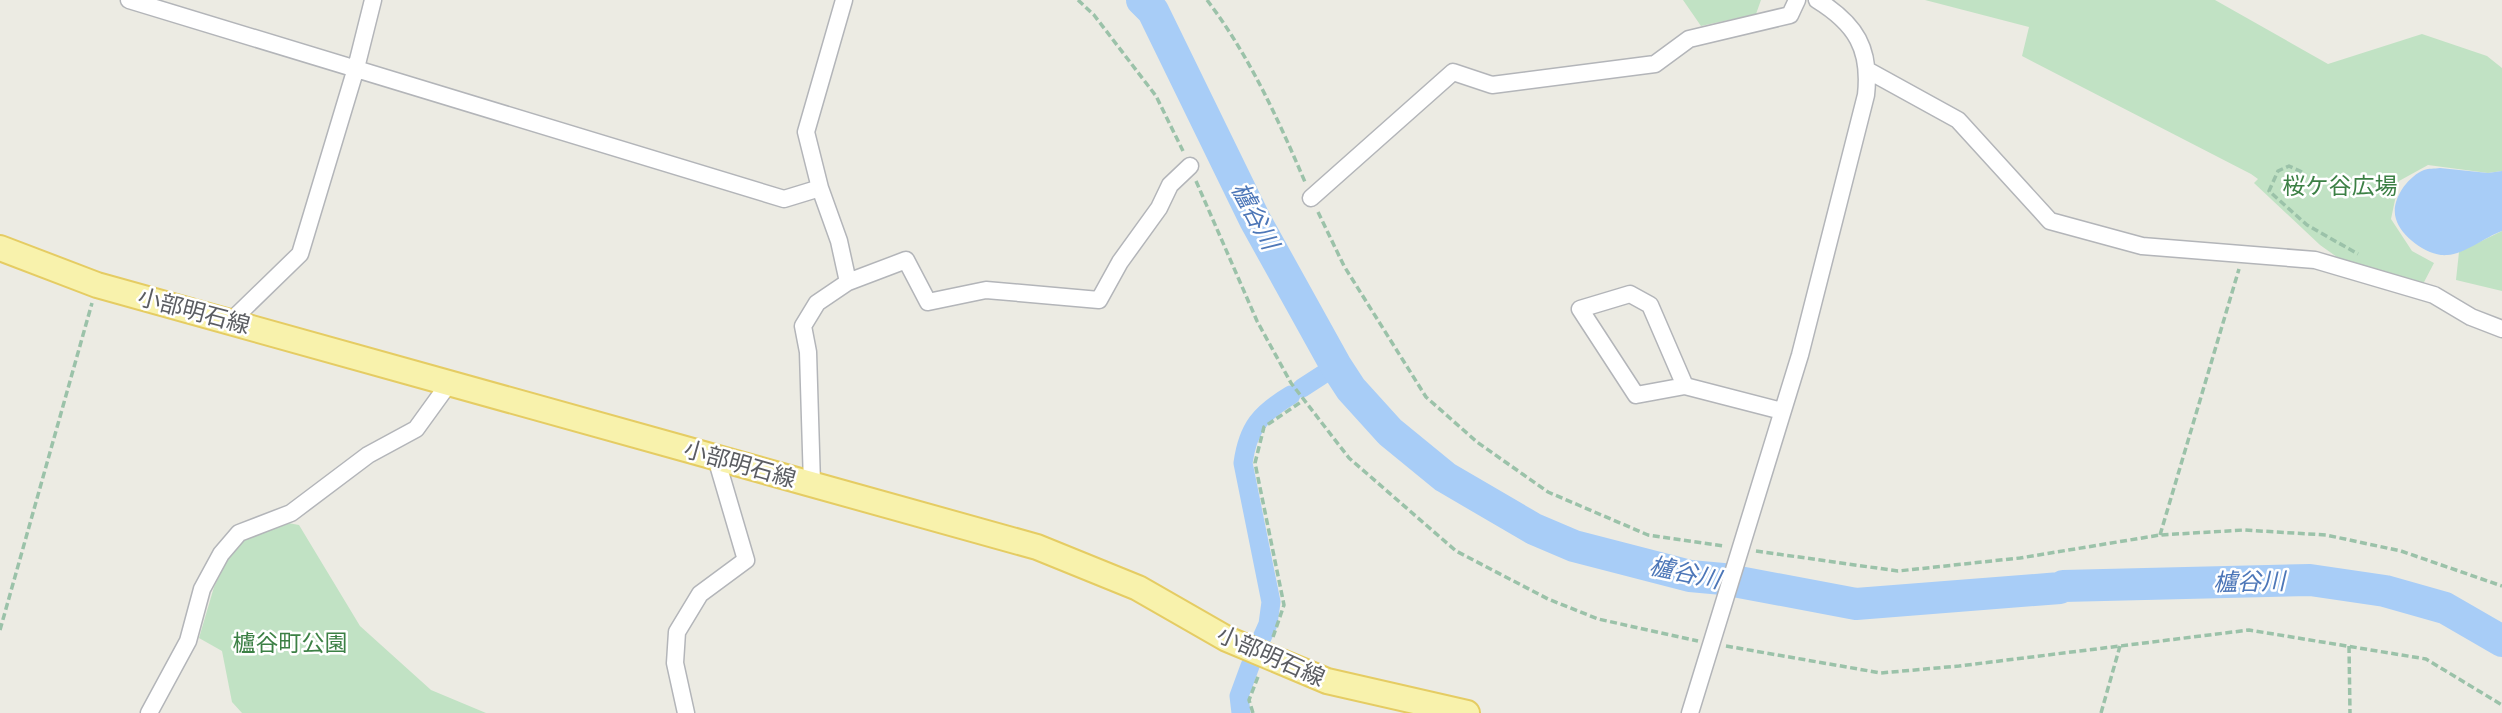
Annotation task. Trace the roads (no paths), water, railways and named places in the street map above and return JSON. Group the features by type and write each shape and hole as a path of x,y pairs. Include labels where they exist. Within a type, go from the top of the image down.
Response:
{"main road":[{"name":"小部明石線","path":"0,248 97,285 1037,547 1139,588 1227,639 1327,681 1467,713"}],"street":[{"path":"130,0 784,200 820,188"},
{"path":"231,321 300,254 356,68 373,0"},
{"path":"844,0 806,132 820,188 839,241 848,282"},
{"path":"1311,198 1453,72 1492,85 1655,64 1689,39 1790,15 1797,0"},
{"path":"1689,713 1800,355 1866,95 1869,71 1863,44 1844,21 1817,0"},
{"path":"1869,71 1958,120 2050,221 2141,246 2315,260 2434,295 2471,317 2502,329"},
{"path":"811,484 808,352 803,326 817,303 848,282 906,260 928,302 986,290 1099,300 1120,262 1159,208 1170,185 1190,166"},
{"path":"1685,386 1650,305 1630,294 1580,309 1636,395 1685,386 1782,411"},
{"path":"149,713 188,641 202,589 221,554 239,533 291,513 368,455 416,429 450,382"},
{"path":"687,713 675,663 677,632 700,594 746,560 716,458"}],"water":[{"path":"2426,169 2488,173 2502,171 2502,231 2461,252 2447,255 2432,253 2410,239 2396,219 2395,205 2398,197 2406,184 2418,173"}],"waterway":[{"name":"櫨谷川","path":"1142,0 1153,11 1255,220 1351,389 1390,432 1445,477 1534,529 1574,546 1690,576 1723,579 1856,604 2063,586 2310,580 2385,591 2445,608 2502,641"},
{"path":"1302,388 1336,366"},
{"path":"1260,642 1268,624 1271,602 1243,463 1252,430 1264,415 1291,395"},
{"path":"1241,713 1239,696 1250,666"}],"park label":[{"name":"桜ケ谷広場","path":"2340,186"},
{"name":"櫨谷町公園","path":"290,643"}]}
